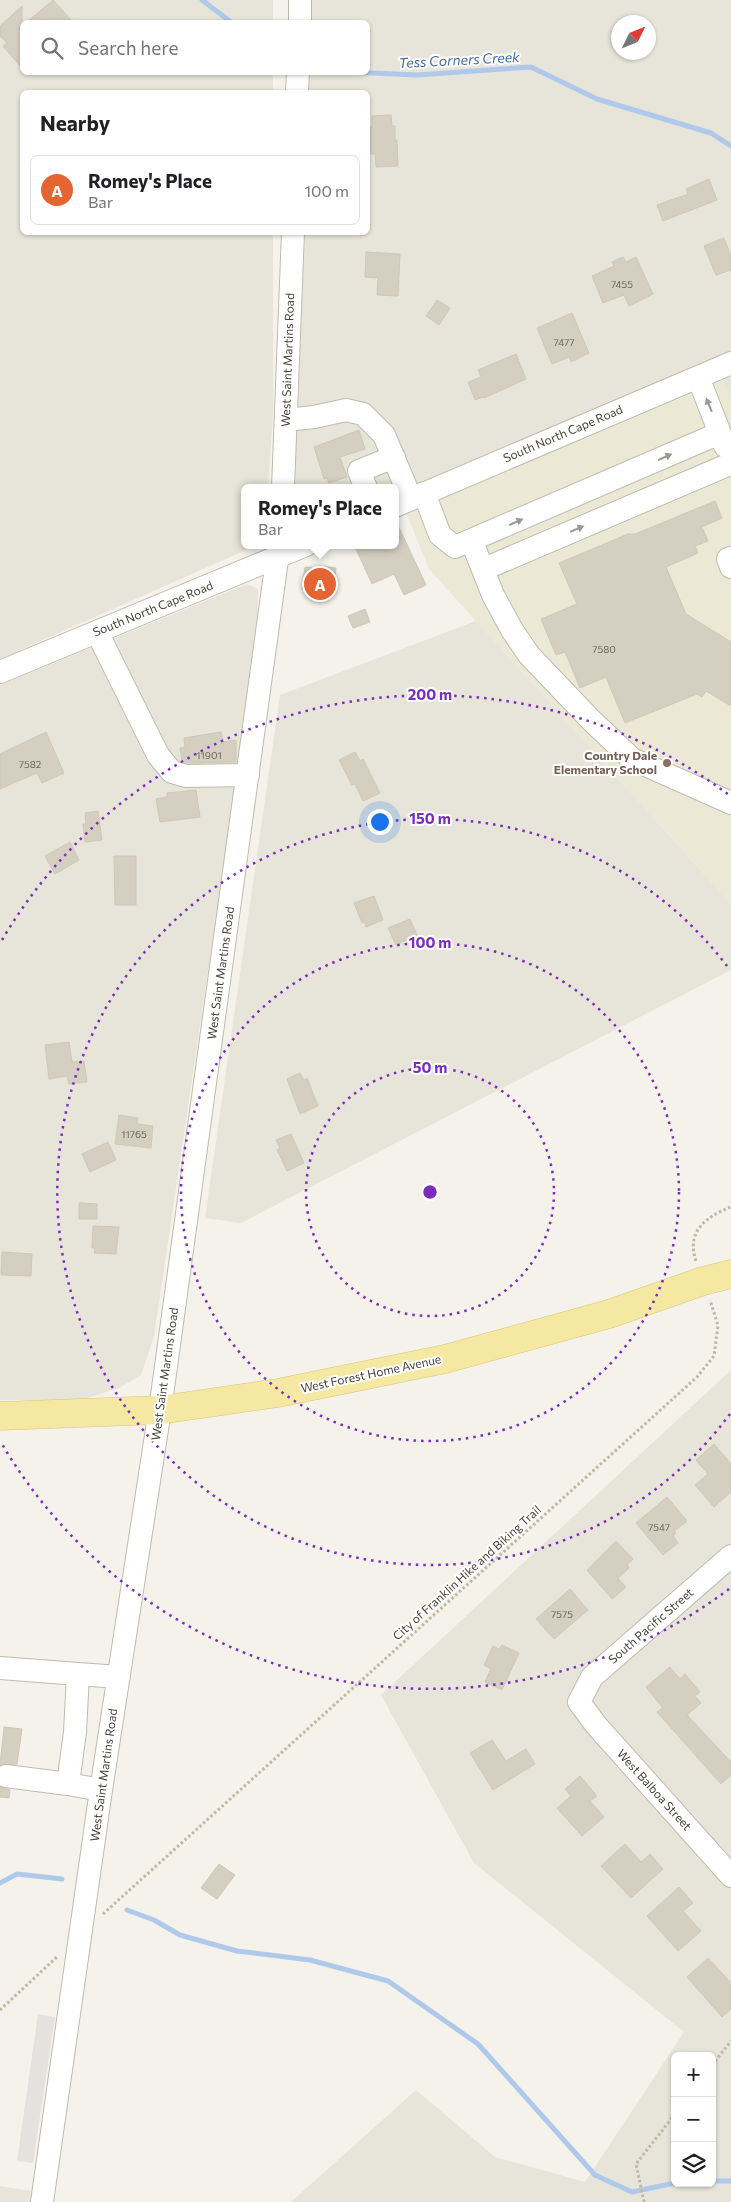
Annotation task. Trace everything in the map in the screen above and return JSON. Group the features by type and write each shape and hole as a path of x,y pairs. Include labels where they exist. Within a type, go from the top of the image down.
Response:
{"main road":[{"name":"West Forest Home Avenue","path":"0,1416 160,1410 278,1393 445,1359 609,1314 703,1281 731,1274"}],"street":[{"path":"300,0 300,20"},
{"path":"297,90 298,75"},
{"name":"West Saint Martins Road","path":"284,483 293,235"},
{"name":"South North Cape Road","path":"410,499 731,363"},
{"path":"484,568 731,465 698,377"},
{"path":"286,420 314,417 346,410 362,414 384,435 410,499 440,534 455,548 720,432"},
{"path":"364,484 359,471 394,457"},
{"path":"472,542 484,568 493,595 521,642 591,720 632,759 731,804"},
{"name":"West Saint Martins Road","path":"42,2202 101,1790 160,1410 279,552"},
{"name":"South North Cape Road","path":"0,672 97,632 279,552"},
{"path":"731,558 728,559 731,567"},
{"path":"97,632 158,755 172,772 186,776 248,776"},
{"name":"South Pacific Street","path":"579,1702 592,1677 731,1556"},
{"path":"0,1668 118,1677"},
{"path":"68,1784 75,1732 78,1674"},
{"name":"West Balboa Street","path":"579,1702 596,1725 731,1876"},
{"path":"6,1776 101,1790"}],"path":[{"name":"City of Franklin Hike and Biking Trail","path":"100,1916 697,1377 714,1356 718,1325 691,1247 698,1227 720,1211 731,1207"},
{"path":"0,2010 64,1951"},
{"path":"716,2061 731,2041"},
{"path":"644,2202 636,2164 671,2119"}],"shaded area":[{"path":"0,0 273,0 273,20 20,20 20,75 273,75 273,90 20,90 20,235 273,235 273,414 268,484 241,484 241,549 248,549 0,659"},
{"path":"306,0 731,0 731,351 531,438 399,491 399,484 292,484 305,235 370,235 370,90 306,90 306,75 370,75 370,20 306,20"},
{"path":"731,374 731,400 722,378"},
{"name":"Country Dale Elementary School","path":"722,378 731,400 731,904 429,569 405,510"},
{"path":"247,584 258,589 257,639 154,1337 141,1375 119,1388 81,1400 0,1400 0,685"},
{"path":"476,621 731,904 731,970 241,1223 205,1218 280,695"},
{"path":"731,1370 731,2202 291,2202 416,2090 495,2157 585,2182 684,2032 474,1863 381,1695"},
{"path":"38,2014 55,2017 33,2163 17,2161"},
{"path":"0,2186 31,2191 30,2202 0,2202"}],"building":[{"path":"53,0 71,20 29,20"},
{"path":"22,6 22,20 20,20 20,66 3,46 7,43 0,36 0,26"},
{"path":"391,115 392,126 395,126 395,140 397,140 398,166 376,167 375,154 370,154 372,116"},
{"path":"709,179 717,200 663,221 657,205 688,194 686,189"},
{"path":"724,238 731,256 731,270 716,275 704,246"},
{"path":"366,252 400,254 398,296 377,295 378,278 365,277"},
{"path":"623,257 626,262 636,257 653,294 629,306 624,295 603,303 592,276 614,266 612,262"},
{"path":"437,300 450,308 439,325 426,316"},
{"path":"572,313 589,353 571,362 569,357 552,364 537,328"},
{"path":"516,354 526,379 484,398 475,400 468,382 481,377 478,370"},
{"path":"359,430 365,449 340,457 347,477 329,483 327,478 324,479 314,447"},
{"path":"715,501 722,518 702,527 708,541 695,546 698,553 666,567 686,614 731,642 731,706 706,691 702,697 697,694 625,723 606,677 580,688 565,652 556,655 541,619 577,604 559,563"},
{"path":"399,528 426,585 404,595 394,574 372,584 356,549 399,549"},
{"path":"319,566 336,568 333,594 302,589 305,567 319,569"},
{"path":"365,609 370,622 353,628 348,616"},
{"path":"46,732 64,773 42,783 37,773 0,789 0,754"},
{"path":"221,732 223,742 236,740 236,762 188,763 182,761 180,748 185,747 184,738"},
{"path":"355,752 360,761 363,759 380,793 363,801 355,784 352,785 339,760"},
{"path":"196,790 200,817 160,822 156,799 167,797 167,793"},
{"path":"98,811 102,840 85,842 83,824 86,824 85,813"},
{"path":"70,842 79,860 55,874 45,856"},
{"path":"114,856 136,856 136,905 115,905"},
{"path":"374,896 383,920 366,927 365,922 362,923 354,903"},
{"path":"410,919 417,935 396,945 388,928"},
{"path":"69,1042 72,1062 84,1061 87,1082 69,1084 67,1076 49,1079 45,1045"},
{"path":"300,1073 304,1080 307,1078 318,1106 300,1114 287,1079"},
{"path":"119,1115 138,1118 137,1124 153,1126 151,1148 115,1144"},
{"path":"291,1134 304,1163 287,1171 277,1150 280,1148 276,1140"},
{"path":"108,1142 116,1160 90,1172 82,1154"},
{"path":"79,1203 97,1204 97,1219 79,1219"},
{"path":"93,1226 119,1227 116,1254 94,1253 95,1248 92,1248"},
{"path":"2,1252 32,1254 31,1276 1,1275"},
{"path":"714,1444 731,1464 731,1492 714,1507 695,1485 708,1474 696,1460"},
{"path":"667,1497 687,1521 674,1531 676,1533 673,1536 678,1543 663,1555 636,1523"},
{"path":"616,1541 633,1559 627,1565 629,1568 618,1578 626,1587 612,1599 587,1570"},
{"path":"570,1589 588,1610 554,1639 536,1619"},
{"path":"502,1645 519,1653 502,1690 485,1682 491,1669 484,1665 493,1646 499,1649"},
{"path":"670,1667 680,1679 685,1674 700,1692 695,1696 701,1703 687,1715 731,1762 731,1775 721,1784 657,1712 663,1708 646,1687"},
{"path":"4,1727 22,1729 17,1764 0,1765"},
{"path":"492,1740 506,1761 526,1749 535,1764 493,1790 470,1753"},
{"path":"580,1776 597,1796 590,1801 604,1817 582,1836 557,1808 571,1796 565,1789"},
{"path":"0,1787 10,1790 9,1798 0,1797"},
{"path":"625,1844 641,1862 650,1854 663,1869 631,1898 601,1866"},
{"path":"219,1864 235,1875 217,1899 201,1888"},
{"path":"679,1887 693,1903 683,1911 701,1931 678,1951 647,1916"},
{"path":"708,1958 731,1983 731,2009 722,2017 687,1977"}],"waterway":[{"name":"Tess Corners Creek","path":"202,0 228,20"},
{"name":"Tess Corners Creek","path":"370,73 417,75 531,67 597,99 711,133 731,146"},
{"path":"0,1883 17,1874 62,1879"},
{"path":"127,1910 154,1920 180,1935 237,1951 310,1960 388,1981 478,2044 595,2175 632,2192 671,2184"},
{"path":"716,2181 731,2181"}],"place":[{"name":"Romey's Place","path":"320,584"},
{"name":"Country Dale Elementary School","path":"667,763"}]}
